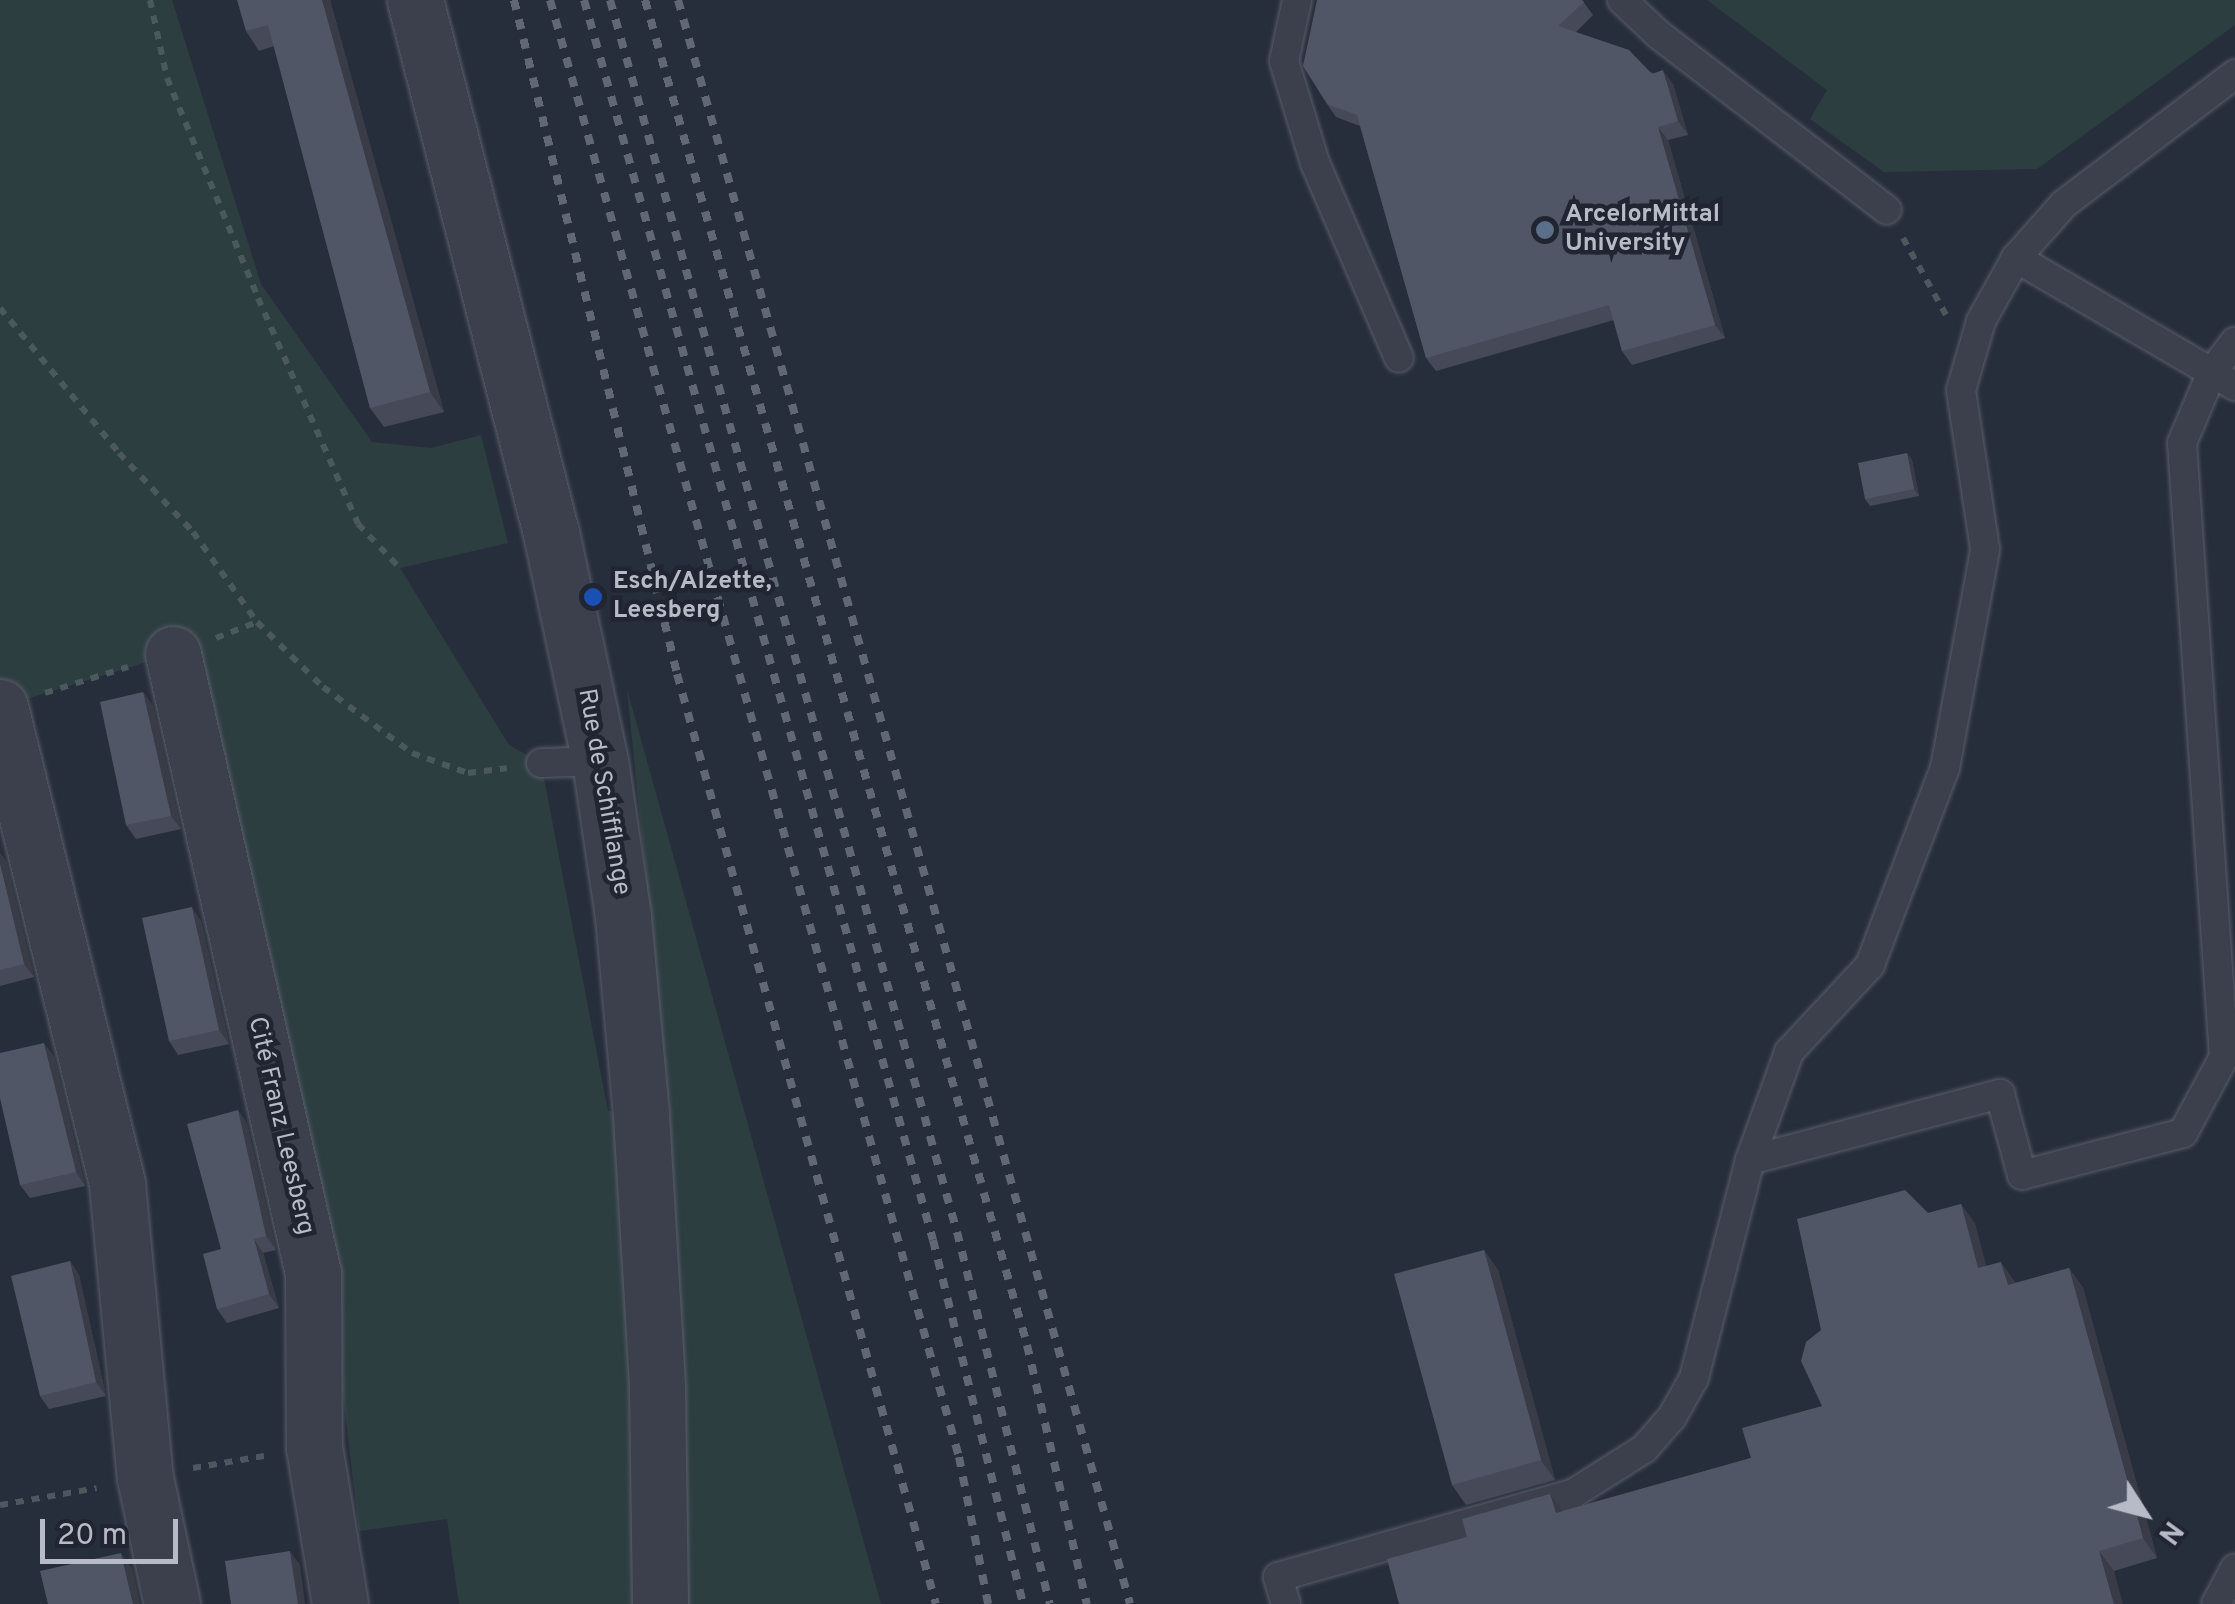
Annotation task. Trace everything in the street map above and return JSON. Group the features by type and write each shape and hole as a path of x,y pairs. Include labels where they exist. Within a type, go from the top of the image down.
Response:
{"street":[{"name":"Rue de Schifflange","path":"415,0 551,533 600,761 623,917 641,1115 657,1388 660,1604"},
{"name":"Cité Franz Leesberg","path":"173,654 313,1274 314,1448 340,1604"},
{"path":"0,707 116,1184 145,1478 172,1604"}],"lane":[{"path":"1297,0 1284,62 1315,163 1399,358"},
{"path":"1622,0 1659,36 1888,210"},
{"path":"1286,1604 1278,1577 1574,1494 1644,1449 1694,1378 1750,1160 1790,1052 1870,966 1945,768 1985,549 1961,390 1969,355 2016,258 2064,204 2235,74"},
{"path":"2016,258 2223,379"},
{"path":"1750,1160 2000,1094 2022,1175 2183,1133 2224,1057 2182,443 2223,379 2235,342"},
{"path":"541,764 600,761"},
{"path":"2216,1604 2235,1569"}],"path":[{"path":"150,0 167,78 258,298 358,524 399,568"},
{"path":"1888,210 1969,355"},
{"path":"0,308 193,532 257,622 323,687 412,753 468,773 541,764"},
{"path":"0,1505 64,1495"}],"shaded area":[{"path":"0,0 172,0 261,284 372,442 431,448 481,435 508,543 400,568 509,745 541,763 608,1111 670,1116 627,689 881,1604 459,1604 447,1519 359,1531 337,1344 173,654 0,707"},
{"path":"1707,0 2235,0 2235,25 2037,169 1884,172 1810,119 1827,90"}],"building":[{"path":"237,0 322,0 430,392 370,408 268,25 246,31"},
{"name":"ArcelorMittal University","path":"1317,0 1582,0 1558,26 1629,50 1652,74 1663,70 1678,121 1658,127 1715,325 1622,351 1609,305 1426,358 1357,115 1327,104 1303,66"},
{"path":"1907,453 1914,489 1865,499 1858,463"},
{"path":"143,692 171,816 126,825 100,702"},
{"path":"0,864 24,964 0,970"},
{"path":"192,907 219,1030 169,1041 142,918"},
{"path":"44,1043 76,1172 20,1185 0,1098 0,1053"},
{"path":"238,1110 266,1236 254,1239 269,1294 217,1309 203,1254 221,1249 187,1124"},
{"path":"1905,1190 1928,1213 1961,1204 1978,1268 2001,1262 2008,1285 2069,1268 2143,1538 2099,1551 2114,1604 1399,1604 1387,1559 1467,1537 1462,1519 1550,1494 1556,1513 1751,1458 1742,1428 1822,1406 1801,1361 1806,1342 1821,1330 1797,1219"},
{"path":"1484,1250 1541,1460 1452,1485 1394,1274"},
{"path":"70,1261 96,1382 40,1396 11,1276"},
{"path":"290,1551 298,1604 231,1604 225,1561"},
{"path":"121,1553 133,1604 48,1604 40,1571"}],"railway":[{"path":"514,0 677,674 936,1604"},
{"path":"550,0 959,1457 988,1604"},
{"path":"584,0 933,1240 1023,1604"},
{"path":"610,0 957,1232 1050,1604"},
{"path":"645,0 1027,1345 1087,1604"},
{"path":"678,0 1130,1604"}],"place":[{"name":"ArcelorMittal University","path":"1545,230"},
{"name":"Esch/Alzette, Leesberg","path":"593,597"}]}
